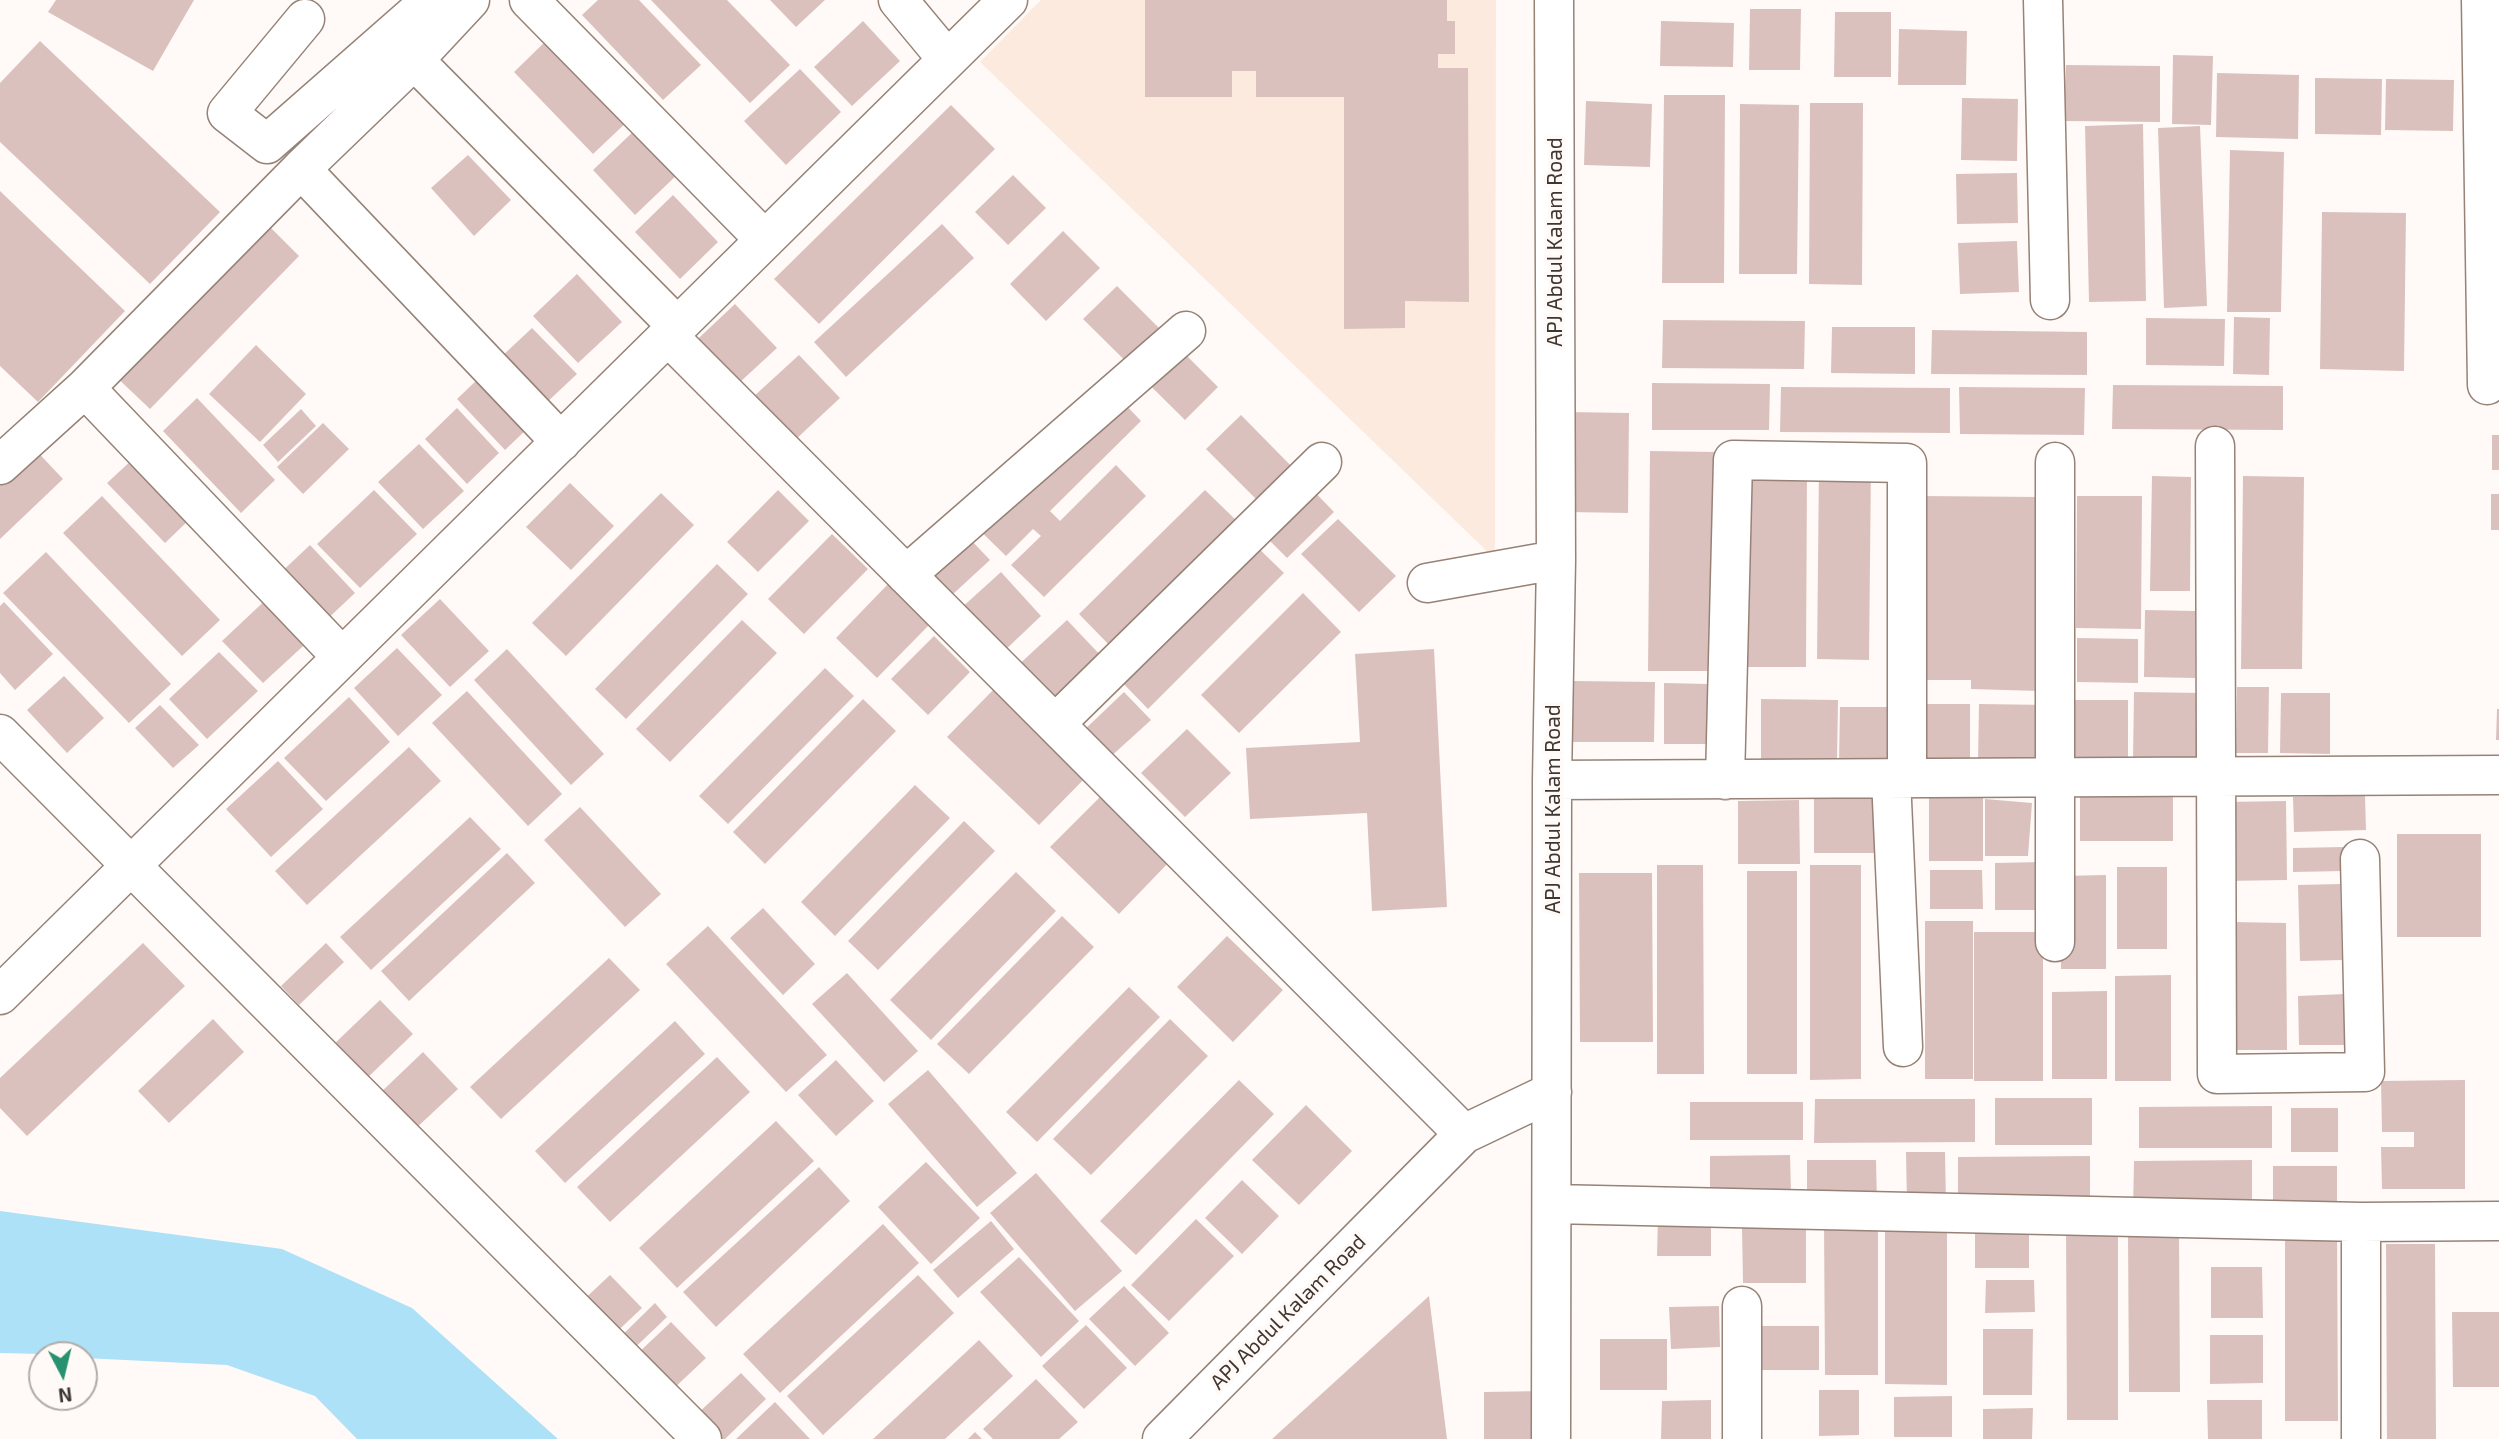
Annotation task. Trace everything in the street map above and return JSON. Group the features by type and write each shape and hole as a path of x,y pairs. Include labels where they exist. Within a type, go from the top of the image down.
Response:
{"street":[{"path":"305,19 227,113 267,144 431,0"},
{"path":"0,465 85,388 301,169 414,61 470,0"},
{"path":"530,0 765,240"},
{"path":"898,0 947,59"},
{"path":"0,995 1008,0"},
{"name":"APJ Abdul Kalam Road","path":"1162,1439 1464,1134 1552,1092 1552,779 1556,560 1554,0"},
{"path":"2043,0 2050,300"},
{"path":"2481,0 2487,385"},
{"path":"414,61 906,575 1464,1134"},
{"path":"301,169 561,442"},
{"path":"906,575 1186,331"},
{"path":"85,388 342,657"},
{"path":"2216,446 2217,1074 2365,1072 2360,859"},
{"path":"1725,780 1733,460 1908,463 1899,778 1903,1047"},
{"path":"1055,724 1322,462"},
{"path":"2055,462 2055,942"},
{"path":"1427,583 1556,560"},
{"path":"0,734 702,1439"},
{"path":"1552,779 2499,775"},
{"path":"1551,1439 1552,1092"},
{"path":"1552,1204 2361,1222 2499,1221"},
{"path":"2361,1222 2361,1439"},
{"path":"1742,1306 1742,1439"}],"shaded area":[{"path":"1041,0 1496,0 1495,559 980,62"}],"water":[{"path":"0,1211 282,1249 412,1308 558,1439 357,1439 315,1396 227,1365 98,1359 98,1341 28,1341 28,1354 0,1353"}],"building":[{"path":"56,0 194,0 153,71 48,12"},
{"path":"598,0 639,0 701,65 663,100 582,15"},
{"path":"651,0 727,0 790,65 750,103"},
{"path":"770,0 825,0 796,27"},
{"path":"1145,0 1447,0 1447,21 1455,21 1455,54 1438,54 1438,68 1468,68 1469,302 1405,301 1405,328 1344,329 1344,97 1256,97 1256,71 1232,71 1232,97 1145,97"},
{"path":"1750,9 1801,9 1800,70 1749,70"},
{"path":"1835,12 1891,12 1891,77 1834,77"},
{"path":"863,21 900,61 852,106 814,67"},
{"path":"1661,21 1734,23 1733,67 1660,66"},
{"path":"1899,29 1967,31 1966,85 1898,85"},
{"path":"551,36 630,119 593,154 514,72"},
{"path":"40,41 220,212 150,284 0,142 0,83"},
{"path":"2173,55 2213,56 2211,125 2172,124"},
{"path":"2066,65 2160,66 2160,122 2064,121"},
{"path":"800,69 841,112 786,165 744,121"},
{"path":"2217,73 2299,75 2298,139 2216,137"},
{"path":"2315,78 2382,79 2381,135 2315,134"},
{"path":"2386,79 2454,80 2453,131 2385,130"},
{"path":"1664,95 1725,95 1724,283 1662,283"},
{"path":"1962,98 2018,99 2017,161 1961,160"},
{"path":"1586,101 1652,104 1650,167 1584,165"},
{"path":"1810,103 1863,103 1862,285 1809,284"},
{"path":"1740,104 1799,105 1797,274 1739,274"},
{"path":"951,105 995,149 819,324 774,279"},
{"path":"2143,124 2146,301 2089,302 2085,126"},
{"path":"2200,126 2207,306 2164,308 2158,128"},
{"path":"637,128 679,173 635,215 593,170"},
{"path":"2230,150 2284,152 2281,312 2227,312"},
{"path":"468,155 511,200 474,236 431,188"},
{"path":"2017,173 2018,223 1957,224 1956,174"},
{"path":"1013,175 1046,208 1008,245 975,212"},
{"path":"0,191 125,311 38,402 0,366"},
{"path":"673,195 718,242 680,279 635,232"},
{"path":"2322,212 2406,213 2404,371 2320,369"},
{"path":"261,218 299,256 150,409 111,372"},
{"path":"942,224 974,258 846,377 814,342"},
{"path":"1063,231 1100,268 1046,321 1010,284"},
{"path":"2017,241 2019,292 1960,294 1958,243"},
{"path":"577,274 622,322 578,363 533,316"},
{"path":"1117,286 1218,387 1185,420 1083,319"},
{"path":"735,304 777,348 726,395 685,351"},
{"path":"2234,317 2270,318 2269,375 2233,374"},
{"path":"2146,318 2225,319 2224,366 2146,365"},
{"path":"1663,320 1805,321 1804,369 1662,368"},
{"path":"1832,327 1915,327 1915,374 1831,373"},
{"path":"532,328 577,374 544,405 500,358"},
{"path":"1932,330 2087,332 2087,375 1931,374"},
{"path":"256,345 306,394 260,442 209,394"},
{"path":"799,355 840,398 794,441 753,397"},
{"path":"480,377 528,428 505,450 457,399"},
{"path":"1105,383 1141,421 1050,511 1060,521 1116,465 1146,496 1044,597 1011,565 1041,536 1033,529 1006,556 968,519"},
{"path":"1652,383 1770,384 1769,430 1652,430"},
{"path":"2113,385 2283,386 2283,430 2112,429"},
{"path":"1781,387 1950,388 1950,433 1780,432"},
{"path":"1959,387 2085,388 2084,435 1960,434"},
{"path":"197,398 275,480 241,513 163,431"},
{"path":"457,408 499,453 467,484 425,439"},
{"path":"301,409 316,426 278,462 263,445"},
{"path":"1568,412 1629,413 1628,513 1567,512"},
{"path":"1241,415 1299,474 1265,508 1206,449"},
{"path":"323,423 349,449 303,494 277,467"},
{"path":"2492,435 2499,435 2499,470 2492,470"},
{"path":"30,444 63,479 0,539 0,472"},
{"path":"419,444 464,491 423,529 378,482"},
{"path":"1650,451 1716,452 1713,671 1648,671"},
{"path":"134,458 191,518 165,543 107,483"},
{"path":"1819,463 1871,463 1869,660 1817,659"},
{"path":"1747,471 1807,472 1806,667 1746,667"},
{"path":"2152,476 2191,477 2190,591 2150,591"},
{"path":"2243,476 2304,477 2302,669 2241,669"},
{"path":"570,483 614,526 571,570 526,527"},
{"path":"1307,484 1334,512 1287,558 1260,531"},
{"path":"374,490 417,534 360,588 317,544"},
{"path":"778,490 809,521 758,572 727,542"},
{"path":"1205,490 1239,523 1113,649 1079,614"},
{"path":"661,493 694,525 566,656 532,623"},
{"path":"2491,494 2499,494 2499,530 2491,530"},
{"path":"102,496 220,620 182,656 63,533"},
{"path":"1920,496 2041,497 2039,691 1971,689 1971,680 1919,680"},
{"path":"2077,496 2142,496 2141,629 2076,628"},
{"path":"951,519 990,560 952,595 913,553"},
{"path":"1338,519 1396,576 1359,612 1301,554"},
{"path":"832,534 868,569 804,634 768,599"},
{"path":"1250,540 1284,573 1148,709 1114,674"},
{"path":"310,545 355,593 322,624 276,577"},
{"path":"46,552 171,684 129,723 3,593"},
{"path":"717,564 748,594 626,719 595,689"},
{"path":"1001,572 1041,616 1001,654 959,610"},
{"path":"889,583 931,623 877,678 836,638"},
{"path":"273,593 314,636 263,683 222,641"},
{"path":"1303,593 1341,632 1239,733 1201,695"},
{"path":"440,599 489,651 450,687 401,635"},
{"path":"4,602 53,654 15,690 0,673 0,606"},
{"path":"2145,610 2195,611 2195,678 2144,677"},
{"path":"742,620 777,653 670,762 636,729"},
{"path":"1067,620 1104,659 1051,708 1014,669"},
{"path":"934,636 970,672 928,715 891,679"},
{"path":"2077,638 2138,639 2138,683 2077,682"},
{"path":"397,648 442,695 398,736 354,688"},
{"path":"507,649 604,754 571,785 474,680"},
{"path":"1434,649 1447,907 1372,911 1367,813 1250,819 1246,748 1360,742 1355,654"},
{"path":"219,652 258,691 207,739 169,699"},
{"path":"825,668 854,696 728,824 699,796"},
{"path":"64,676 104,718 67,753 27,710"},
{"path":"1573,681 1655,682 1654,742 1573,742"},
{"path":"1664,683 1708,684 1708,744 1664,744"},
{"path":"998,685 1089,774 1039,825 947,737"},
{"path":"2237,687 2269,687 2268,753 2236,753"},
{"path":"467,691 562,794 528,826 432,723"},
{"path":"1124,692 1151,720 1107,760 1081,733"},
{"path":"2134,692 2204,693 2203,760 2133,759"},
{"path":"2281,693 2330,693 2330,754 2280,753"},
{"path":"349,697 390,742 326,801 284,758"},
{"path":"863,699 896,731 765,864 733,832"},
{"path":"1761,699 1838,700 1837,762 1761,761"},
{"path":"2069,700 2128,700 2128,762 2068,762"},
{"path":"1925,704 1970,704 1970,763 1925,762"},
{"path":"1979,704 2050,705 2049,763 1978,762"},
{"path":"160,705 199,745 173,768 135,728"},
{"path":"1840,707 1889,707 1889,762 1839,762"},
{"path":"2499,709 2499,740 2496,740"},
{"path":"1187,729 1231,773 1185,817 1141,773"},
{"path":"409,747 441,781 307,905 275,871"},
{"path":"278,761 323,809 271,857 226,809"},
{"path":"2080,783 2173,783 2173,841 2080,841"},
{"path":"915,785 950,818 835,936 801,902"},
{"path":"1103,794 1171,860 1119,914 1050,847"},
{"path":"1929,794 1983,794 1983,861 1929,861"},
{"path":"2365,795 2366,830 2294,832 2293,797"},
{"path":"1886,798 1886,853 1814,853 1814,799"},
{"path":"1985,799 2032,803 2028,856 1985,856"},
{"path":"1799,800 1800,864 1738,864 1738,801"},
{"path":"2286,801 2287,880 2224,881 2223,802"},
{"path":"580,807 661,894 625,927 544,840"},
{"path":"470,817 501,849 371,970 340,937"},
{"path":"964,821 995,851 878,970 848,941"},
{"path":"2397,834 2481,834 2481,937 2397,937"},
{"path":"2343,847 2344,871 2293,872 2293,848"},
{"path":"507,853 535,883 409,1001 381,971"},
{"path":"2042,862 2042,910 1995,910 1995,863"},
{"path":"1657,865 1703,865 1704,1074 1657,1074"},
{"path":"1810,865 1861,865 1861,1079 1810,1080"},
{"path":"2117,867 2167,867 2167,949 2117,949"},
{"path":"1930,870 1982,870 1983,909 1930,909"},
{"path":"1747,871 1797,871 1797,1074 1747,1074"},
{"path":"1016,872 1056,911 931,1040 890,1000"},
{"path":"1579,873 1652,873 1653,1042 1580,1042"},
{"path":"2106,875 2106,969 2061,969 2060,876"},
{"path":"2340,884 2342,960 2300,961 2298,885"},
{"path":"763,908 815,964 783,995 730,938"},
{"path":"1062,916 1094,947 969,1074 937,1044"},
{"path":"1925,921 1973,921 1973,1079 1925,1079"},
{"path":"2234,922 2286,923 2287,1050 2233,1050"},
{"path":"708,926 827,1055 786,1092 666,964"},
{"path":"1974,932 2043,932 2043,1081 1974,1081"},
{"path":"1227,936 1283,990 1233,1042 1177,987"},
{"path":"143,943 185,986 27,1136 0,1108 0,1078"},
{"path":"326,943 344,962 299,1005 281,986"},
{"path":"609,958 640,990 501,1119 470,1087"},
{"path":"847,973 918,1051 884,1082 812,1004"},
{"path":"2171,975 2171,1081 2115,1081 2115,976"},
{"path":"1129,987 1160,1017 1037,1142 1006,1112"},
{"path":"2107,991 2107,1079 2052,1079 2052,992"},
{"path":"2345,994 2346,1045 2299,1045 2298,996"},
{"path":"380,1000 413,1034 365,1080 332,1046"},
{"path":"213,1019 244,1052 169,1123 138,1091"},
{"path":"1170,1019 1208,1056 1091,1175 1053,1139"},
{"path":"675,1021 705,1054 565,1183 535,1151"},
{"path":"423,1052 458,1089 413,1131 378,1095"},
{"path":"717,1057 750,1092 610,1222 577,1187"},
{"path":"836,1060 874,1101 836,1136 798,1095"},
{"path":"928,1070 1017,1173 977,1207 888,1104"},
{"path":"1239,1080 1274,1114 1136,1255 1100,1221"},
{"path":"2465,1080 2465,1189 2382,1189 2381,1147 2414,1147 2414,1132 2382,1132 2381,1081"},
{"path":"1995,1098 2092,1098 2092,1145 1995,1145"},
{"path":"1815,1099 1975,1099 1975,1142 1814,1143"},
{"path":"1690,1102 1803,1102 1803,1140 1690,1140"},
{"path":"1306,1105 1352,1151 1299,1205 1252,1160"},
{"path":"2272,1106 2272,1148 2139,1148 2139,1107"},
{"path":"2291,1108 2338,1108 2338,1152 2291,1152"},
{"path":"776,1121 814,1161 677,1288 639,1248"},
{"path":"1906,1152 1945,1152 1946,1204 1907,1205"},
{"path":"1790,1155 1791,1193 1710,1194 1710,1156"},
{"path":"2090,1156 2090,1205 1958,1206 1958,1157"},
{"path":"1807,1160 1876,1160 1877,1204 1807,1204"},
{"path":"2252,1160 2252,1210 2133,1210 2134,1161"},
{"path":"926,1162 980,1218 931,1264 878,1207"},
{"path":"2273,1166 2337,1166 2337,1212 2273,1212"},
{"path":"819,1167 850,1201 716,1327 683,1292"},
{"path":"1036,1173 1122,1271 1075,1311 990,1213"},
{"path":"1242,1180 1279,1216 1242,1254 1205,1218"},
{"path":"1658,1215 1711,1215 1711,1256 1657,1256"},
{"path":"1196,1219 1234,1256 1169,1321 1131,1285"},
{"path":"991,1221 1014,1249 958,1298 933,1270"},
{"path":"1878,1221 1878,1375 1825,1375 1824,1222"},
{"path":"2285,1222 2337,1222 2338,1421 2285,1421"},
{"path":"1975,1223 2029,1223 2029,1268 1975,1268"},
{"path":"883,1224 919,1263 780,1393 743,1354"},
{"path":"2066,1224 2118,1225 2118,1420 2067,1420"},
{"path":"1885,1227 1947,1227 1947,1385 1885,1384"},
{"path":"1742,1228 1806,1228 1806,1283 1743,1283"},
{"path":"2128,1234 2179,1234 2180,1392 2129,1392"},
{"path":"2386,1244 2435,1244 2436,1439 2387,1439"},
{"path":"1019,1257 1079,1321 1041,1357 980,1292"},
{"path":"2211,1267 2262,1267 2263,1318 2211,1318"},
{"path":"610,1275 642,1308 608,1340 577,1306"},
{"path":"918,1275 954,1313 823,1435 787,1396"},
{"path":"1986,1280 2034,1280 2035,1312 1985,1313"},
{"path":"1124,1286 1169,1333 1135,1366 1089,1319"},
{"path":"1429,1296 1447,1439 1272,1439"},
{"path":"655,1303 667,1317 624,1358 612,1345"},
{"path":"1719,1306 1720,1347 1671,1349 1669,1307"},
{"path":"2452,1312 2499,1312 2499,1387 2453,1387"},
{"path":"671,1322 706,1358 670,1392 635,1356"},
{"path":"1086,1325 1127,1368 1084,1409 1042,1366"},
{"path":"1759,1326 1819,1326 1819,1370 1759,1370"},
{"path":"1983,1329 2033,1329 2032,1395 1983,1395"},
{"path":"2210,1335 2263,1335 2263,1383 2210,1384"},
{"path":"1600,1339 1667,1339 1667,1390 1600,1390"},
{"path":"979,1340 1013,1376 945,1439 873,1439"},
{"path":"741,1373 766,1399 725,1439 716,1439 695,1416"},
{"path":"1036,1379 1078,1422 1059,1439 993,1439 983,1429"},
{"path":"1819,1390 1859,1390 1859,1435 1819,1436"},
{"path":"1545,1391 1545,1439 1484,1439 1484,1392"},
{"path":"1952,1396 1952,1437 1894,1437 1894,1397"},
{"path":"1711,1400 1711,1439 1661,1439 1662,1401"},
{"path":"2207,1400 2262,1400 2262,1439 2208,1439"},
{"path":"775,1402 810,1439 736,1439"},
{"path":"2033,1408 2032,1439 1983,1439 1983,1409"},
{"path":"975,1432 982,1439 968,1439"}]}
